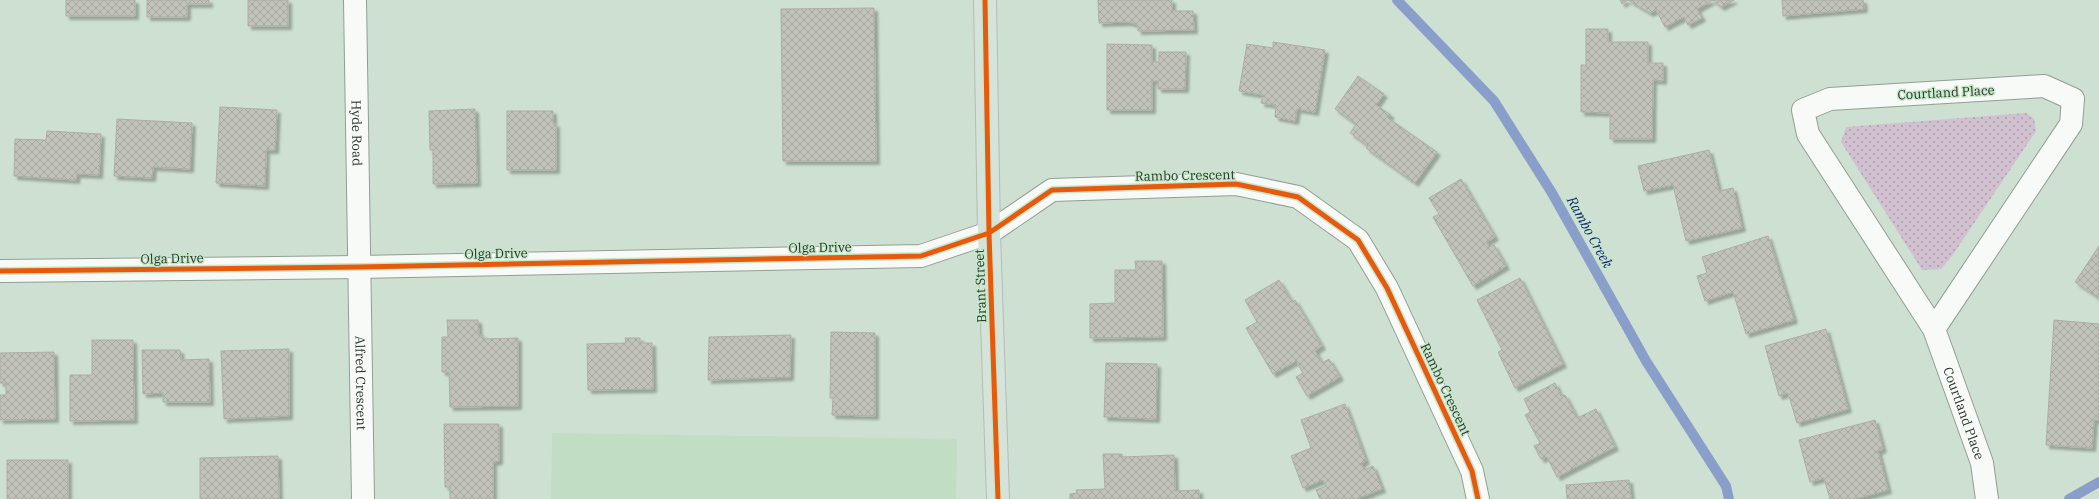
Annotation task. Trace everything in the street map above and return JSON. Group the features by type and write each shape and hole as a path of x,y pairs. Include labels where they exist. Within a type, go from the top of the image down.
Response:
{"main road":[{"name":"Brant Street","path":"985,0 989,233 998,499"}],"street":[{"name":"Hyde Road","path":"355,0 359,267"},
{"name":"Courtland Place","path":"1934,329 2071,124 2072,99 2044,86 1830,99 1803,110 1808,134 1934,329 1982,463 1987,499"},
{"name":"Rambo Crescent","path":"989,233 1052,190 1236,184 1298,197 1358,240 1387,288 1472,471 1478,499"},
{"name":"Olga Drive","path":"0,271 359,267 921,256 989,233"},
{"name":"Alfred Crescent","path":"359,267 363,499"}],"shaded area":[{"path":"2026,113 2034,119 2036,131 1952,256 1941,269 1922,270 1841,142 1846,127"},
{"path":"552,433 957,439 956,499 551,499"}],"building":[{"path":"66,0 135,0 135,16 66,16"},
{"path":"147,0 209,0 209,4 187,4 187,17 147,17"},
{"path":"248,0 288,0 288,26 248,26"},
{"path":"1098,0 1172,0 1172,11 1193,11 1194,30 1138,31 1138,25 1128,22 1099,23"},
{"path":"1620,0 1628,0 1622,4"},
{"path":"1628,0 1713,0 1697,9 1702,18 1688,25 1684,17 1665,27 1656,10 1650,13"},
{"path":"1713,0 1734,0 1721,7"},
{"path":"1782,0 1863,0 1864,9 1783,16"},
{"path":"874,8 876,161 783,161 781,9"},
{"path":"1586,29 1608,29 1608,42 1648,42 1648,63 1663,63 1663,81 1653,80 1652,139 1610,139 1610,113 1581,112 1581,65 1586,65"},
{"path":"1273,42 1325,50 1315,112 1297,109 1295,121 1275,117 1276,105 1261,103 1263,95 1239,91 1247,44 1273,48"},
{"path":"1107,44 1152,45 1152,62 1159,62 1159,52 1186,52 1185,89 1158,89 1158,81 1152,81 1152,110 1107,110"},
{"path":"1358,76 1384,94 1376,105 1391,115 1388,118 1437,152 1415,183 1366,148 1368,146 1350,133 1356,124 1335,109"},
{"path":"220,107 277,110 275,150 266,150 265,186 216,183"},
{"path":"475,109 477,183 433,184 433,150 430,150 429,111"},
{"path":"507,111 553,111 553,124 556,124 556,170 507,170"},
{"path":"117,119 192,123 190,169 153,167 152,178 114,176"},
{"path":"47,131 101,134 99,175 77,174 76,180 14,176 15,139 46,140"},
{"path":"1709,150 1719,191 1733,188 1742,228 1686,241 1673,185 1644,191 1638,166"},
{"path":"1461,179 1495,237 1487,242 1489,247 1494,245 1506,266 1473,286 1433,217 1439,214 1429,198"},
{"path":"1768,236 1794,320 1746,334 1733,292 1705,301 1697,276 1707,273 1702,257"},
{"path":"2099,246 2099,298 2075,282"},
{"path":"1135,261 1162,261 1163,337 1090,338 1090,304 1115,303 1115,270 1136,270"},
{"path":"1520,278 1563,364 1515,388 1498,352 1502,350 1477,300"},
{"path":"1279,280 1292,302 1295,300 1322,346 1315,351 1322,363 1329,359 1340,377 1307,396 1296,377 1303,373 1296,361 1273,374 1246,328 1257,322 1245,300"},
{"path":"447,320 478,320 479,335 483,335 483,339 518,338 518,406 450,407 449,372 442,372 442,337 448,337"},
{"path":"2054,320 2099,324 2099,420 2094,420 2092,448 2046,445"},
{"path":"1826,329 1848,409 1797,423 1788,393 1779,396 1765,346"},
{"path":"831,332 875,333 875,416 832,415 833,398 830,398"},
{"path":"791,335 790,377 708,380 709,337"},
{"path":"625,338 640,338 640,343 652,343 653,389 588,390 587,344 626,343"},
{"path":"92,340 133,340 134,420 70,421 70,375 92,375"},
{"path":"289,349 289,416 224,419 221,351"},
{"path":"142,350 180,350 181,360 209,359 210,402 163,402 163,393 143,394"},
{"path":"54,352 55,419 0,420 0,395 6,395 6,383 0,383 0,353"},
{"path":"1106,363 1157,364 1156,419 1104,417"},
{"path":"1555,383 1561,396 1565,395 1577,418 1596,409 1615,447 1557,477 1547,457 1541,459 1534,446 1540,443 1525,415 1530,412 1524,399"},
{"path":"1345,404 1366,461 1361,463 1364,470 1373,466 1382,489 1356,499 1320,499 1316,490 1326,486 1323,480 1303,488 1291,456 1311,448 1301,420"},
{"path":"1875,420 1883,449 1878,451 1888,490 1855,499 1830,499 1824,478 1810,482 1799,440"},
{"path":"444,424 499,424 499,461 493,462 493,499 450,499 450,487 445,487"},
{"path":"1103,454 1122,454 1122,457 1174,455 1175,491 1199,490 1199,499 1070,499 1070,494 1077,493 1076,490 1105,489"},
{"path":"278,456 279,499 200,499 200,458"},
{"path":"7,460 68,460 68,499 7,499"},
{"path":"1629,480 1631,499 1567,499 1566,485"}],"waterway":[{"name":"Rambo Creek","path":"1397,0 1494,101 1552,193 1646,361 1726,486 1729,499"},
{"name":"Rambo Creek","path":"2069,499 2099,482"}],"cycle path":[{"path":"985,0 989,233 998,499"},
{"path":"0,271 359,267 921,256 989,233 1052,190 1236,184 1298,197 1358,240 1387,288 1472,471 1478,499"}]}
